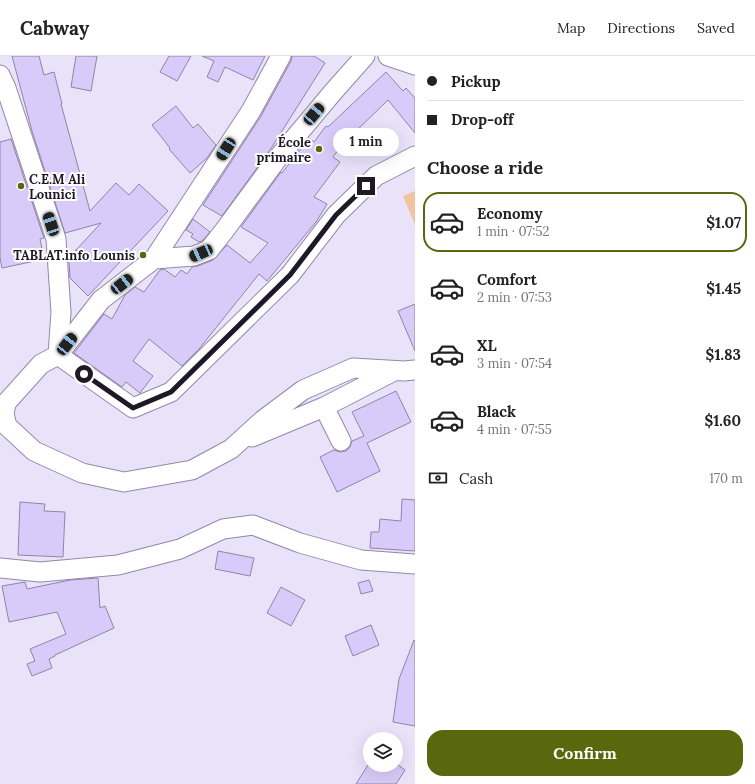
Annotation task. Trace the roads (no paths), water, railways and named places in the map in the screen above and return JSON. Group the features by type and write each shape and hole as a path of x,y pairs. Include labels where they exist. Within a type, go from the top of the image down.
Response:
{"street":[{"path":"281,56 251,112 154,259 101,300 58,355 41,364 6,403 2,414 7,426 34,451 82,473 124,482 192,470 231,449 263,420 303,390 352,368 415,370"},
{"path":"154,259 194,256 209,250 277,159 365,56"},
{"path":"388,56 415,65"},
{"path":"0,75 6,88 56,239 61,312 58,355"},
{"path":"58,355 133,408 171,392 290,275 336,215 376,176 415,156"},
{"path":"237,443 324,407 395,370"},
{"path":"324,407 341,441"},
{"path":"0,568 40,572 118,565 180,549 223,528 252,525 300,543 361,560 415,564"}],"place":[{"name":"École primaire","path":"319,149"},
{"name":"C.E.M Ali Lounici","path":"21,186"},
{"name":"TABLAT.info Lounis","path":"143,255"}]}
